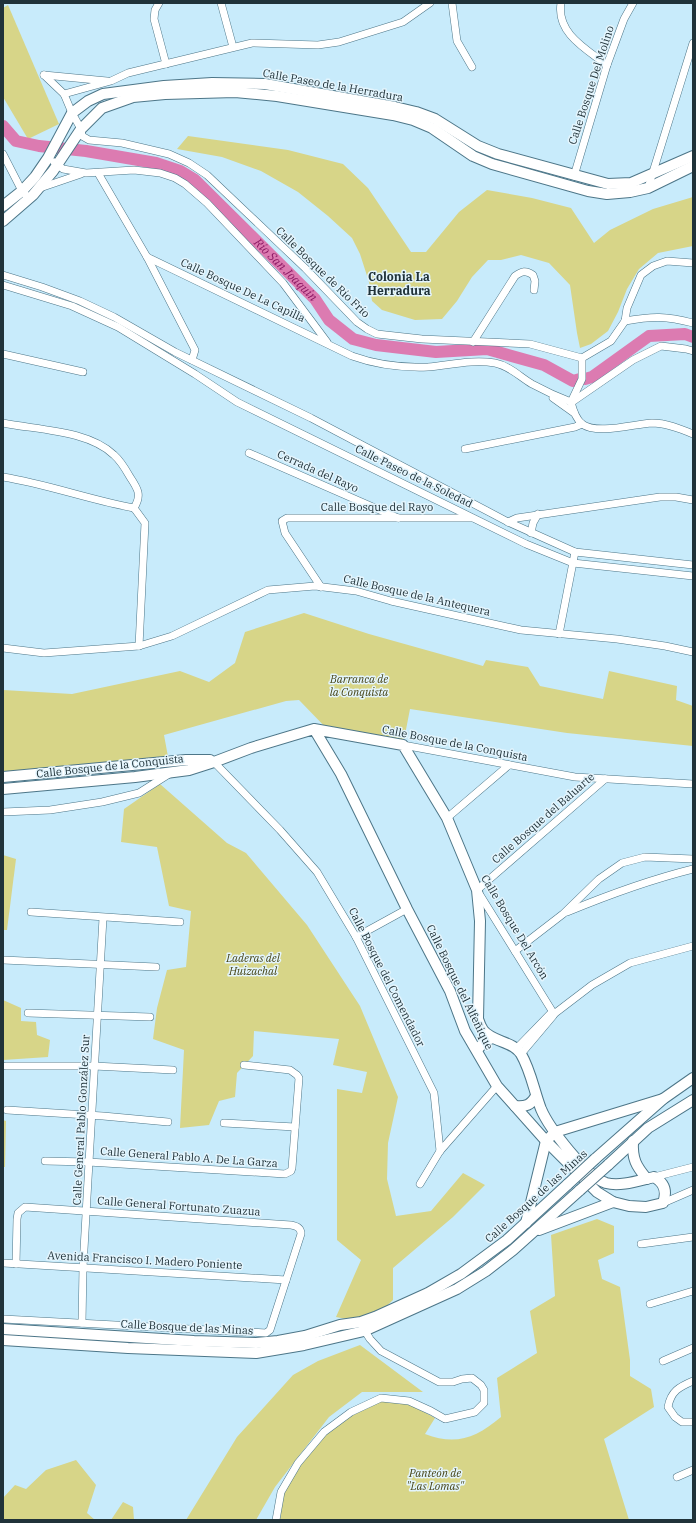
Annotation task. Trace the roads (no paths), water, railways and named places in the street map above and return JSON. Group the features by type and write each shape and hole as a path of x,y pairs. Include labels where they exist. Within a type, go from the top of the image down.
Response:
{"main road":[{"name":"Calle Paseo de la Herradura","path":"3,206 22,191 35,177 48,158 72,113 88,101 103,94 164,86 212,83 265,84 395,106 435,119 478,146 498,154 574,176 608,184 631,183 693,156"},
{"name":"Calle Paseo de la Herradura","path":"3,221 29,199 38,189 57,165 81,129 102,108 133,97 165,94 235,92 277,96 393,115 413,120 432,128 473,156 492,164 588,191 607,194 630,192 648,188 693,166"},
{"name":"Calle Bosque de la Conquista","path":"3,789 189,770 251,748 314,729 403,745"},
{"name":"Calle Bosque del Alfeñique","path":"314,729 341,774 407,909 450,991 466,1031 497,1086 546,1141 569,1162 590,1186 605,1198 613,1202 637,1207 646,1207 663,1203"},
{"name":"Calle Bosque Del Arcón","path":"403,745 447,818 477,890"},
{"name":"Calle Bosque de la Conquista","path":"3,777 169,762 215,761"},
{"path":"99,768 100,780"},
{"path":"477,890 480,921 478,1019 483,1030 492,1038 484,1042 477,1050"},
{"name":"Calle Bosque del Alfeñique","path":"492,1038 518,1051"},
{"path":"518,1051 531,1077 536,1096 546,1120 576,1158 593,1176 606,1183 621,1184 650,1178"},
{"name":"Calle Bosque de las Minas","path":"3,1329 194,1341 256,1343 305,1336 340,1325 363,1327 375,1317 428,1293 461,1274 508,1240 595,1159 663,1099 693,1078"},
{"path":"515,1106 527,1106 533,1102 536,1096"},
{"path":"526,1223 546,1141 555,1132 663,1099"},
{"name":"Calle Bosque de las Minas","path":"3,1340 128,1348 256,1353 304,1345 363,1327 457,1289 486,1271 532,1233 648,1128 693,1100"},
{"path":"633,1141 633,1154 636,1166 650,1178 664,1185 665,1197 663,1203"},
{"path":"532,1233 613,1202"}],"street":[{"path":"159,3 154,10 154,19 166,64"},
{"path":"221,3 233,47"},
{"path":"64,94 111,81 128,73 252,43 318,45 339,42 402,22 430,3"},
{"path":"452,3 458,41 472,67"},
{"path":"561,3 560,12 566,31 583,47 607,65"},
{"name":"Calle Bosque Del Molino","path":"574,176 607,65 624,19 632,3"},
{"path":"648,188 693,43"},
{"path":"81,129 64,94 44,74 111,81"},
{"path":"108,105 103,94 111,81"},
{"name":"Calle Bosque de Río Frío","path":"81,129 82,136 89,140 122,143 168,154 189,163 207,175 305,268 357,322 377,334 422,339 530,344 582,358"},
{"path":"3,154 22,191 29,199"},
{"path":"48,158 66,170 86,173 134,170 154,172 175,178 185,184 207,203 283,283 312,320 328,344 352,356 369,362 397,367 428,367 482,362 497,364 509,368 538,387 571,402"},
{"name":"Calle Paseo de la Herradura","path":"38,189 67,178 86,173"},
{"path":"98,173 147,257 195,350 192,360"},
{"name":"Calle Bosque De La Capilla","path":"147,257 328,344"},
{"path":"574,413 571,402 582,379 582,358 611,341 625,321 627,308 641,276 653,266 667,261 693,263"},
{"path":"474,342 515,276 520,272 527,271 533,275 535,281 534,290"},
{"name":"Calle Paseo de la Soledad","path":"3,275 80,301 114,317 175,352 311,418 508,522 575,552 693,565"},
{"name":"Calle Paseo de la Soledad","path":"3,285 72,306 118,327 195,374 237,402 526,544 573,563 693,576"},
{"path":"625,321 651,317 675,318 693,323"},
{"path":"299,329 305,329 310,325 312,320"},
{"path":"143,343 147,336"},
{"path":"571,402 632,360 661,346 686,348 693,351"},
{"path":"3,354 83,372"},
{"path":"550,396 574,413 582,424 590,428 651,423 664,424 693,434"},
{"path":"3,423 73,435 95,442 114,455 134,484 139,493 139,500 134,508"},
{"path":"465,448 575,427 582,424"},
{"name":"Cerrada del Rayo","path":"249,453 400,519"},
{"path":"3,477 63,490 116,505 134,508 145,523 139,646"},
{"path":"508,522 517,518 538,514 660,497 676,497 693,500"},
{"path":"531,533 533,523 538,514"},
{"name":"Calle Bosque del Rayo","path":"321,587 285,533 282,521 287,518 474,518"},
{"path":"559,634 575,552"},
{"name":"Calle Bosque de la Antequera","path":"3,648 44,653 139,646 172,636 268,590 315,586 356,591 391,601 521,630 617,639 693,652"},
{"name":"Calle Bosque de la Conquista","path":"403,745 575,776 693,784"},
{"name":"Calle Bosque del Comendador","path":"215,761 317,872 356,937 434,1093 440,1151"},
{"path":"3,812 50,810 102,802 138,794 171,773 169,762"},
{"path":"447,818 509,765"},
{"name":"Calle Bosque del Baluarte","path":"477,890 605,779"},
{"path":"515,951 563,914 599,879 622,864 645,857 693,859"},
{"path":"563,914 611,894 660,877 693,869"},
{"name":"Calle Bosque Del Arcón","path":"477,890 554,1014"},
{"path":"356,937 407,909"},
{"path":"31,912 180,922"},
{"name":"Calle General Pablo González Sur","path":"82,1323 88,1162 103,918"},
{"path":"518,1051 552,1018 554,1014 592,985 630,963 693,946"},
{"path":"3,960 156,967"},
{"path":"28,1013 150,1017"},
{"path":"224,1123 295,1127 299,1078 297,1074 290,1070 244,1065"},
{"path":"6,1066 94,1066 173,1070"},
{"path":"420,1184 440,1151 497,1086"},
{"path":"7,1110 91,1115 168,1122"},
{"name":"Calle General Pablo A. De La Garza","path":"45,1161 88,1162 284,1174 291,1171 292,1168 295,1127"},
{"path":"650,1178 693,1168"},
{"path":"663,1203 673,1200 693,1190"},
{"name":"Calle General Fortunato Zuazua","path":"16,1264 17,1219 18,1213 25,1207 297,1226 301,1230 301,1234 286,1280"},
{"path":"641,1244 693,1237"},
{"name":"Avenida Francisco I. Madero Poniente","path":"3,1263 286,1280"},
{"path":"3,1319 266,1333 270,1330 286,1280"},
{"path":"650,1304 693,1291"},
{"path":"276,1520 281,1492 298,1463 324,1432 351,1412 381,1398 409,1401 445,1418 475,1412 484,1403 484,1390 481,1385 472,1378 462,1378 453,1382 439,1382 381,1351 363,1327"},
{"path":"663,1361 693,1348"},
{"path":"693,1381 683,1385 672,1394 668,1407 682,1422 693,1422"},
{"path":"677,1477 693,1470"}],"waterway":[{"name":"Río San Joaquín","path":"3,126 16,141 39,146 86,151 156,163 180,171 195,180 315,299 329,320 353,339 376,345 436,352 487,349 544,365 573,381 580,379"},
{"name":"Río San Joaquín","path":"585,379 592,377 649,336 685,334 693,337"}],"district":[{"name":"Colonia La Herradura","path":"399,284"}],"park label":[{"name":"Barranca de la Conquista","path":"359,685"},
{"name":"Laderas del Huizachal","path":"253,964"},
{"name":"Panteón de \"Las Lomas\"","path":"435,1479"}]}
